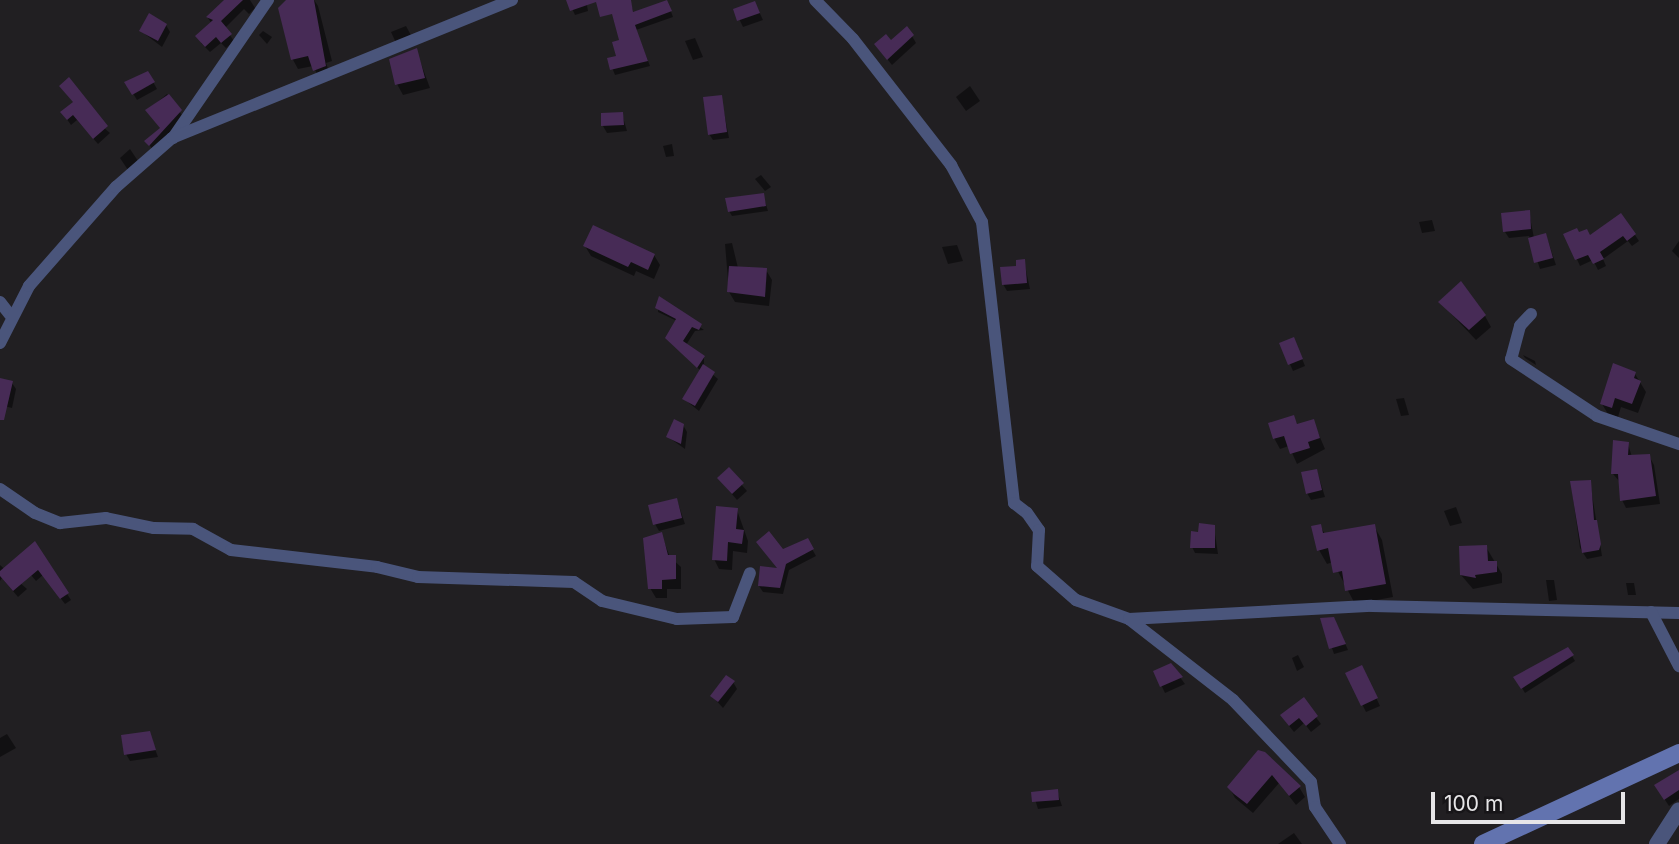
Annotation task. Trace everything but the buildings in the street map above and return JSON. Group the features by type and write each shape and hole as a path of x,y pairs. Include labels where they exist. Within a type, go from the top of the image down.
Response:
{"main road":[{"path":"1483,844 1679,753"}],"street":[{"path":"0,343 3,309 29,286 116,187 172,138 268,0"},
{"path":"172,138 512,0"},
{"path":"816,0 853,39 951,165 982,222 1014,503 1027,513 1039,530 1037,566 1076,600 1129,619 1226,694 1311,782 1315,807 1340,844"},
{"path":"1531,314 1520,326 1511,359 1597,416 1679,444"},
{"path":"0,489 35,513 60,523 106,518 154,528 193,528 232,550 353,564 418,577 574,582 602,601 677,619 733,617 750,573"},
{"path":"1129,619 1372,606 1679,613"},
{"path":"1650,612 1679,666"},
{"path":"1657,844 1679,810"}]}
